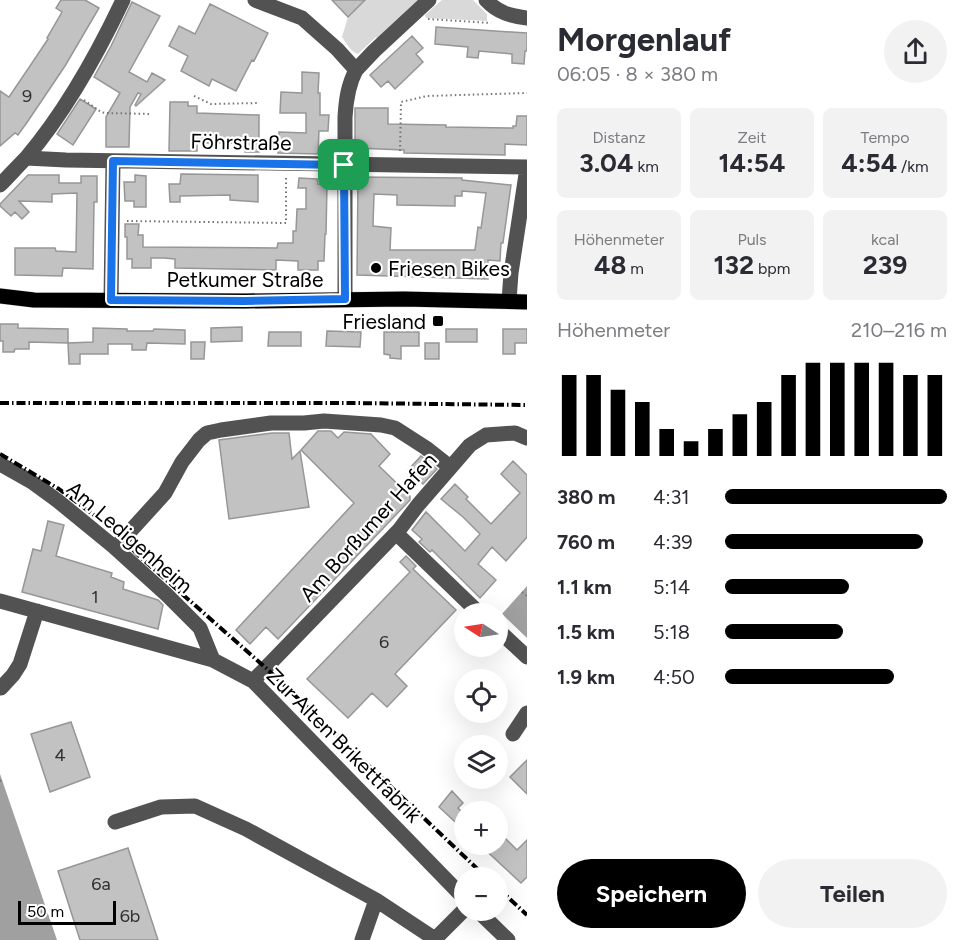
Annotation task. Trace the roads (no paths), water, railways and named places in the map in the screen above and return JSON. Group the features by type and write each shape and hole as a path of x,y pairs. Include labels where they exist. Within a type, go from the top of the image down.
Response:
{"main road":[{"name":"Petkumer Straße","path":"0,296 34,300 345,299 527,302"}],"street":[{"path":"0,185 26,158 72,93 123,0"},
{"path":"255,0 302,18 356,70"},
{"path":"345,299 346,96 356,70 429,0"},
{"path":"486,0 499,11 527,18"},
{"name":"Föhrstraße","path":"26,158 527,168"},
{"path":"111,300 113,161"},
{"path":"509,302 511,273 527,168"},
{"path":"115,548 165,493 182,462 207,433 272,423 324,421 381,424 395,428 450,467"},
{"name":"Am Borßumer Hafen","path":"253,681 396,533 470,445 486,435 515,433 527,438"},
{"name":"Am Ledigenheim","path":"0,464 32,482 115,548 201,628 213,660"},
{"path":"396,533 469,603"},
{"name":"Zur Alten Brikettfabrik","path":"2,605 37,611 213,660 253,681 454,888"},
{"path":"0,687 13,675 20,664 37,611"},
{"path":"508,639 527,657"},
{"path":"513,734 527,712"},
{"path":"115,822 161,807 195,806 246,829 376,900 435,939 454,920"},
{"path":"363,940 376,900"},
{"path":"488,921 508,940"}],"railway":[{"path":"0,403 527,405"},
{"path":"0,454 59,489 110,527 138,555 266,668 475,867"},
{"path":"508,897 527,915"}],"place":[{"name":"Friesen Bikes","path":"376,268"},
{"name":"Friesland","path":"438,321"}]}
